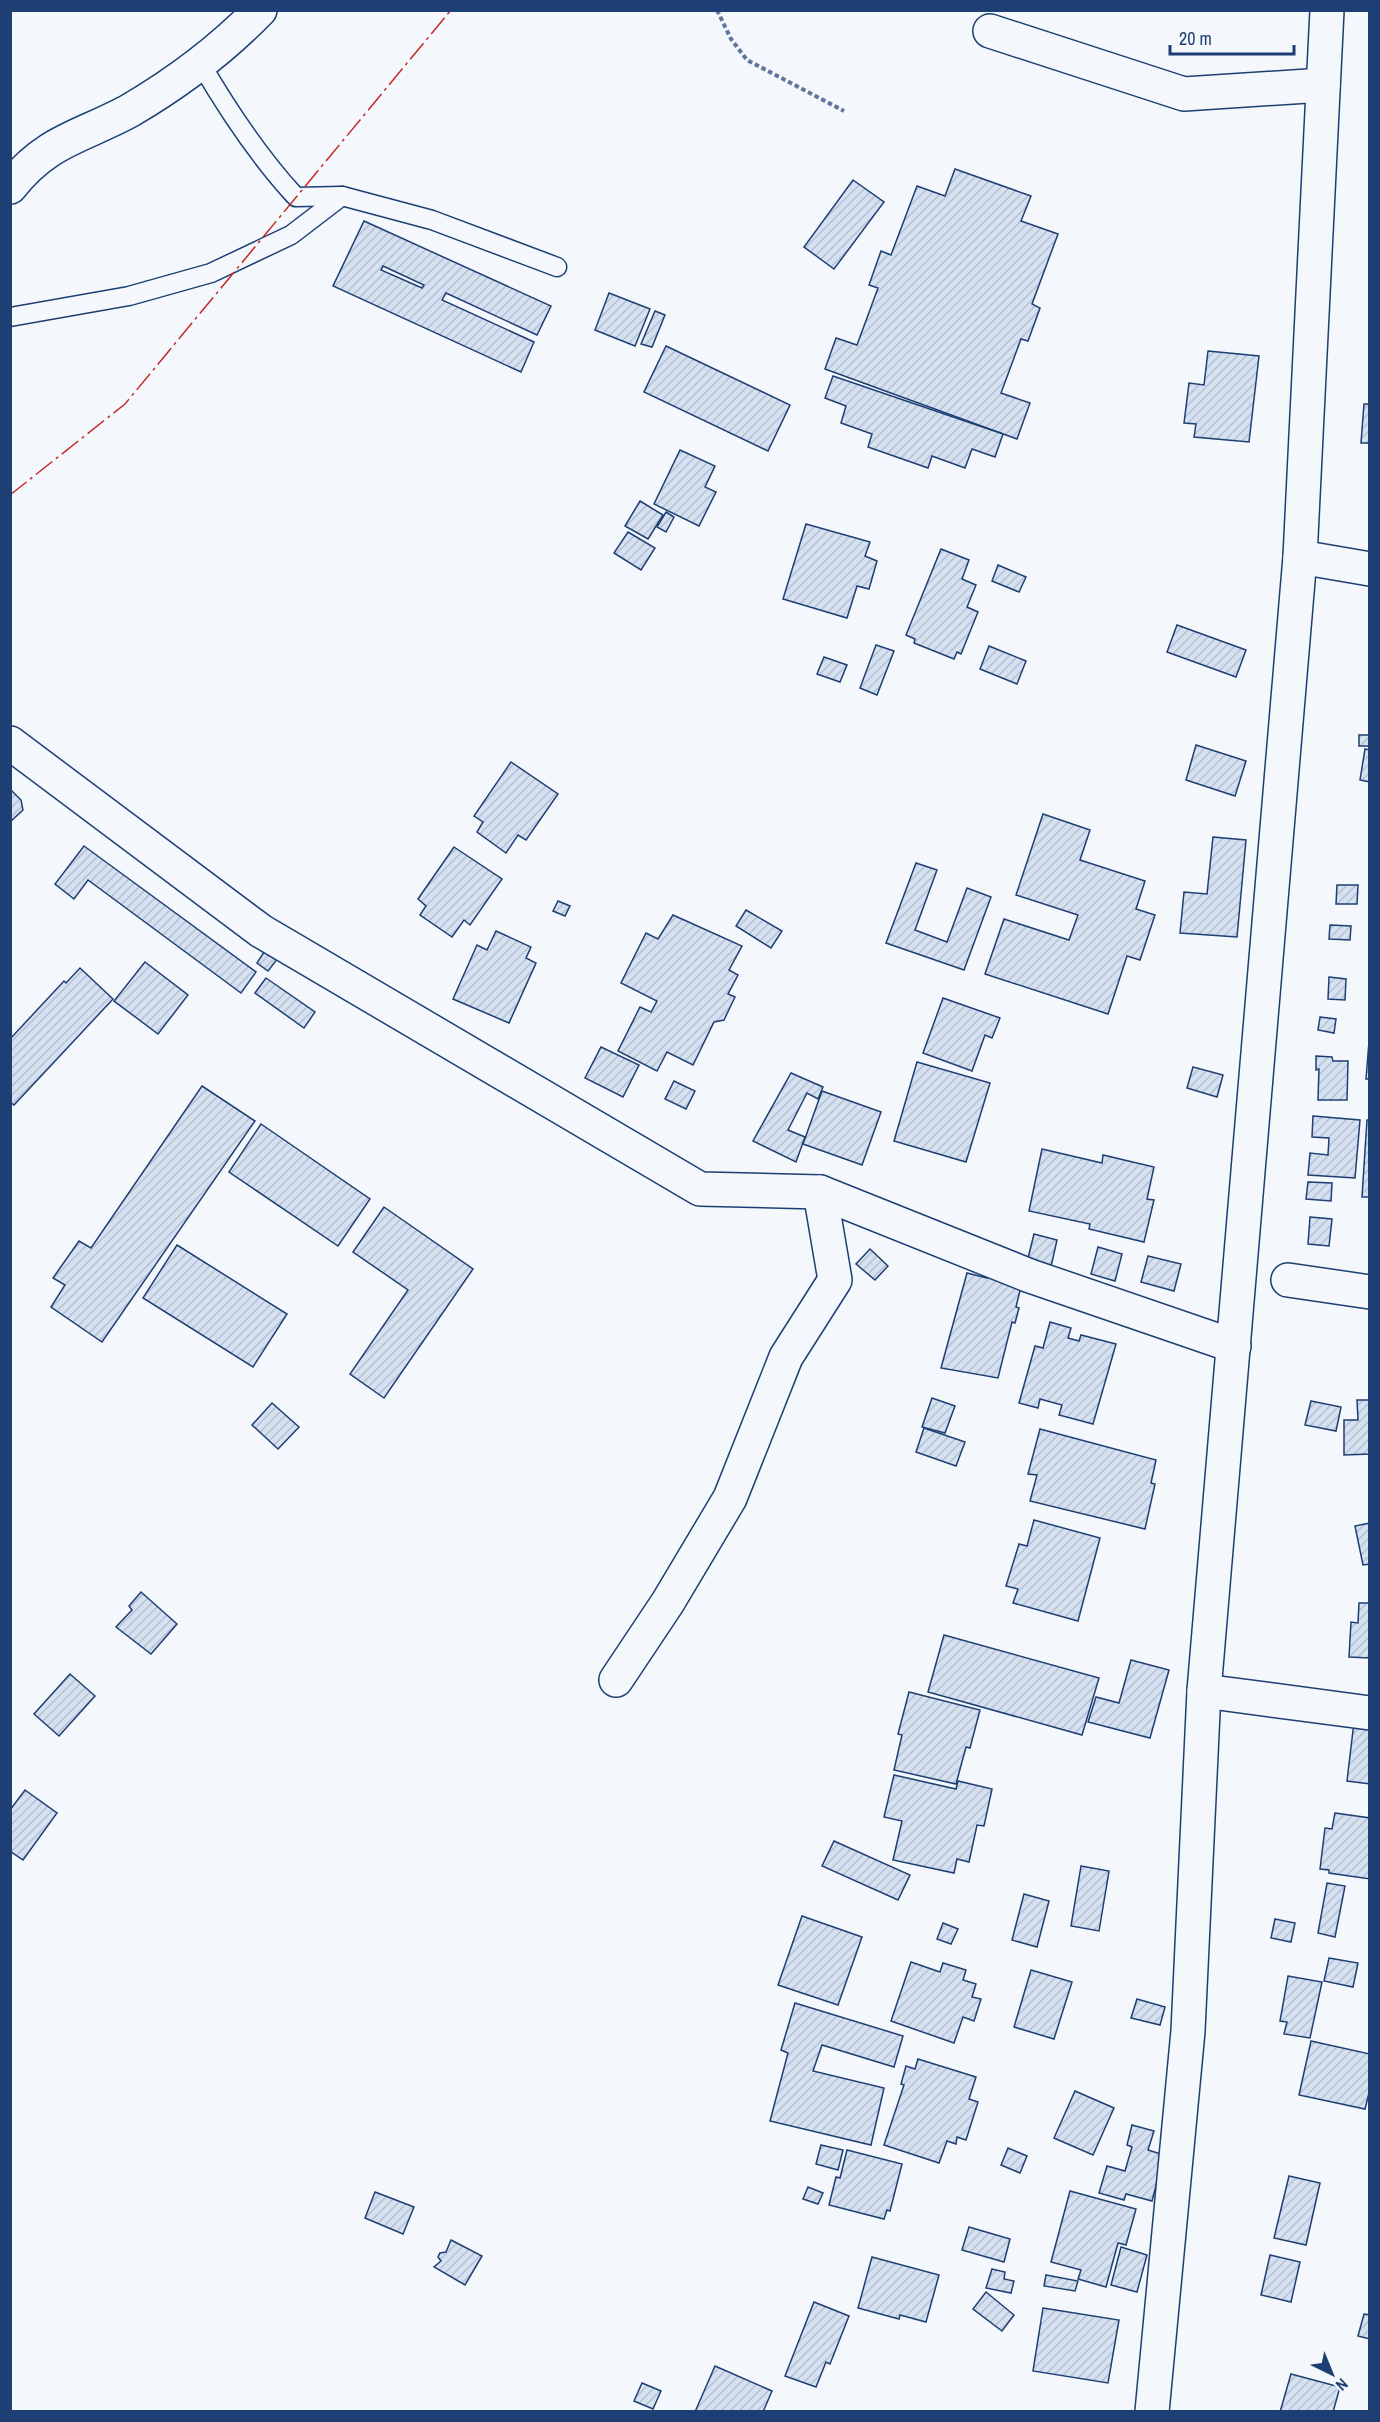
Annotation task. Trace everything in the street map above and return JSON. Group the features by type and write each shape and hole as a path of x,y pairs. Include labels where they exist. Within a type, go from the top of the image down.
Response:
{"street":[{"path":"10,187 28,166 45,152 127,111 201,64 225,45 260,10"},
{"path":"1152,2412 1188,2031 1204,1691 1300,556 1327,10"},
{"path":"990,31 1184,94 1323,85"},
{"path":"1300,556 1370,569"},
{"path":"10,743 261,931 700,1189 820,1192 1030,1275 1234,1346"},
{"path":"616,1680 668,1602 730,1498 786,1357 835,1280 820,1192"},
{"path":"1288,1280 1370,1292"},
{"path":"1204,1691 1370,1713"}],"lane":[{"path":"201,64 227,109 254,148 296,197 342,196 432,220 557,267"},
{"path":"10,317 129,296 211,273 291,235 342,196"}],"path":[{"path":"717,10 731,39 747,60 844,111"}],"building":[{"path":"955,169 1031,196 1021,221 1058,234 1032,304 1040,308 1028,341 1021,339 1001,393 1030,403 1017,439 825,369 836,338 857,345 878,288 869,285 881,251 891,255 917,186 945,196"},
{"path":"853,180 884,202 834,269 804,247"},
{"path":"364,221 551,306 537,335 446,293 442,300 534,342 521,372 333,286","holes":["383,266 424,285 422,288 381,270"]},
{"path":"609,293 650,309 635,346 595,330"},
{"path":"655,311 665,315 652,347 641,344"},
{"path":"666,346 790,405 768,451 644,392"},
{"path":"1208,351 1259,356 1249,442 1194,437 1196,424 1184,423 1189,383 1204,385"},
{"path":"833,376 1003,434 995,457 972,449 965,468 932,456 928,468 868,447 872,434 841,423 846,406 825,398"},
{"path":"1364,404 1370,404 1370,443 1361,443"},
{"path":"680,450 715,466 705,487 716,492 699,526 654,504"},
{"path":"640,501 663,515 648,539 625,526"},
{"path":"666,512 674,517 666,532 657,527"},
{"path":"806,524 870,542 865,556 877,561 869,589 857,586 847,618 783,599"},
{"path":"628,532 655,548 641,570 614,553"},
{"path":"941,549 969,560 962,579 976,585 967,607 978,612 961,654 957,652 954,659 914,643 915,639 906,635"},
{"path":"998,565 1026,577 1019,592 992,581"},
{"path":"1177,625 1246,650 1236,677 1167,652"},
{"path":"876,645 894,651 877,695 860,688"},
{"path":"989,646 1026,661 1017,684 980,669"},
{"path":"824,657 847,665 840,682 817,674"},
{"path":"1359,735 1370,735 1370,746 1359,746"},
{"path":"1196,745 1246,761 1235,796 1186,780"},
{"path":"1365,749 1370,750 1370,782 1360,780"},
{"path":"511,762 558,794 526,840 518,835 506,853 477,832 483,822 474,816"},
{"path":"10,789 21,800 23,810 10,822"},
{"path":"1043,814 1090,830 1080,860 1145,881 1136,909 1155,915 1140,960 1127,956 1108,1014 985,974 1004,919 1069,940 1078,915 1016,895"},
{"path":"1213,837 1246,840 1237,937 1180,933 1184,892 1207,894"},
{"path":"84,846 256,972 241,993 88,880 74,899 55,884"},
{"path":"454,847 502,879 470,925 464,920 452,937 420,915 426,906 418,899"},
{"path":"916,863 937,870 915,930 947,942 967,888 991,897 964,970 886,943"},
{"path":"1337,885 1358,885 1357,904 1336,904"},
{"path":"558,901 570,906 565,916 553,911"},
{"path":"746,910 782,931 771,948 736,926"},
{"path":"673,915 742,946 729,970 738,975 728,994 735,997 724,1020 714,1022 693,1065 667,1052 657,1071 618,1051 640,1007 651,1012 657,1001 621,983 646,933 658,939"},
{"path":"1330,925 1351,926 1350,940 1329,939"},
{"path":"496,931 531,947 526,958 536,963 509,1023 453,999 477,945 487,950"},
{"path":"266,949 278,958 268,971 257,963"},
{"path":"145,962 188,995 158,1034 114,1001"},
{"path":"80,968 113,999 14,1105 10,1102 10,1039 64,981 66,983"},
{"path":"1329,977 1346,979 1345,1000 1328,999"},
{"path":"266,978 315,1012 304,1028 255,993"},
{"path":"943,998 1000,1018 992,1038 985,1035 972,1071 923,1053"},
{"path":"1320,1017 1336,1019 1334,1033 1318,1030"},
{"path":"1370,1029 1370,1079 1366,1079"},
{"path":"601,1047 639,1065 623,1097 585,1078"},
{"path":"1316,1056 1332,1057 1333,1061 1348,1061 1347,1100 1318,1100 1319,1069 1316,1070"},
{"path":"917,1062 990,1083 966,1162 894,1141"},
{"path":"1193,1067 1223,1075 1217,1097 1187,1088"},
{"path":"791,1073 823,1087 818,1099 807,1093 788,1130 805,1137 796,1162 753,1141"},
{"path":"674,1081 695,1091 686,1109 665,1099"},
{"path":"202,1086 255,1121 102,1342 51,1307 65,1285 53,1278 79,1241 91,1248"},
{"path":"822,1091 881,1112 862,1165 803,1144"},
{"path":"1313,1116 1360,1120 1355,1178 1308,1175 1310,1153 1328,1155 1329,1138 1312,1137"},
{"path":"1367,1120 1370,1120 1370,1197 1362,1197"},
{"path":"261,1124 370,1199 338,1246 229,1172"},
{"path":"1042,1149 1102,1163 1103,1155 1154,1167 1147,1199 1154,1200 1144,1242 1089,1229 1090,1224 1029,1211"},
{"path":"1308,1182 1332,1183 1331,1201 1306,1199"},
{"path":"384,1207 473,1269 384,1398 350,1374 408,1290 353,1252"},
{"path":"1310,1217 1332,1219 1329,1246 1308,1244"},
{"path":"1034,1234 1057,1240 1050,1271 1026,1266"},
{"path":"177,1245 287,1314 253,1367 143,1298"},
{"path":"1098,1247 1122,1254 1115,1281 1091,1274"},
{"path":"870,1249 888,1266 875,1280 856,1264"},
{"path":"1148,1256 1181,1264 1174,1291 1141,1282"},
{"path":"988,1270 1023,1278 1016,1307 1019,1308 1015,1323 1012,1322 998,1378 941,1368 967,1273 987,1278"},
{"path":"1050,1322 1071,1328 1068,1338 1079,1341 1081,1335 1116,1344 1093,1424 1059,1415 1062,1405 1040,1399 1038,1408 1019,1403 1035,1346 1043,1348"},
{"path":"932,1398 955,1406 945,1433 922,1427"},
{"path":"1357,1400 1370,1400 1370,1454 1344,1455 1344,1420 1358,1420"},
{"path":"1311,1401 1341,1407 1336,1431 1305,1425"},
{"path":"272,1403 299,1427 278,1449 252,1425"},
{"path":"924,1428 965,1442 956,1466 916,1452"},
{"path":"1040,1429 1156,1460 1151,1483 1155,1484 1145,1529 1030,1501 1037,1475 1028,1474"},
{"path":"1034,1520 1100,1538 1078,1621 1013,1603 1018,1589 1006,1586 1019,1544 1027,1546"},
{"path":"1370,1523 1370,1564 1363,1565 1355,1526"},
{"path":"141,1592 177,1624 151,1654 116,1627 132,1610 129,1606"},
{"path":"1359,1603 1370,1603 1370,1658 1349,1657 1351,1622 1358,1623"},
{"path":"944,1635 1099,1678 1082,1735 928,1692"},
{"path":"1131,1660 1169,1670 1150,1738 1088,1722 1096,1697 1119,1703"},
{"path":"70,1674 95,1696 59,1736 34,1714"},
{"path":"909,1692 980,1710 970,1748 966,1747 956,1784 894,1770 902,1735 898,1734"},
{"path":"1354,1722 1370,1724 1370,1784 1347,1781"},
{"path":"894,1775 956,1789 958,1781 992,1789 984,1826 977,1825 969,1862 957,1859 954,1873 893,1860 902,1821 884,1817"},
{"path":"25,1790 57,1813 23,1860 10,1851 10,1810"},
{"path":"1335,1813 1370,1818 1370,1879 1329,1873 1329,1870 1320,1869 1325,1828 1332,1829"},
{"path":"834,1841 910,1875 898,1900 822,1866"},
{"path":"1081,1866 1109,1871 1099,1931 1071,1926"},
{"path":"1327,1883 1345,1886 1335,1937 1318,1933"},
{"path":"1024,1894 1049,1901 1037,1947 1012,1940"},
{"path":"802,1916 862,1937 838,2005 778,1985"},
{"path":"1275,1919 1295,1923 1291,1942 1271,1938"},
{"path":"943,1923 958,1929 951,1944 937,1939"},
{"path":"1329,1958 1358,1963 1353,1987 1324,1981"},
{"path":"911,1962 940,1972 943,1963 966,1970 963,1980 976,1984 972,1997 981,1999 974,2021 963,2017 954,2043 891,2021"},
{"path":"1031,1970 1072,1982 1054,2039 1014,2027"},
{"path":"1288,1976 1322,1982 1310,2038 1284,2034 1287,2022 1280,2021"},
{"path":"1137,1999 1165,2007 1160,2025 1131,2018"},
{"path":"795,2003 903,2036 894,2067 822,2045 813,2071 884,2088 871,2145 770,2121 788,2053 781,2050"},
{"path":"1311,2041 1370,2054 1370,2089 1365,2109 1299,2095"},
{"path":"918,2059 976,2077 969,2099 978,2102 966,2140 957,2137 956,2144 947,2141 939,2163 884,2145 904,2085 901,2084 906,2066 915,2069"},
{"path":"1075,2091 1114,2108 1093,2155 1054,2138"},
{"path":"1132,2125 1154,2131 1148,2150 1164,2155 1152,2201 1126,2194 1124,2200 1099,2193 1107,2166 1125,2171 1132,2147 1127,2145"},
{"path":"821,2145 843,2150 838,2170 816,2164"},
{"path":"1008,2148 1027,2156 1020,2173 1001,2165"},
{"path":"847,2150 902,2164 890,2211 887,2210 884,2219 829,2205 836,2177 840,2178"},
{"path":"1289,2176 1320,2183 1306,2245 1274,2238"},
{"path":"808,2187 823,2193 818,2204 803,2199"},
{"path":"1070,2191 1136,2209 1126,2245 1118,2243 1106,2287 1078,2279 1081,2270 1051,2262"},
{"path":"375,2192 414,2207 403,2234 365,2218"},
{"path":"969,2227 1010,2239 1004,2262 962,2250"},
{"path":"451,2240 482,2256 465,2285 434,2267 441,2261 438,2257 440,2253 446,2252"},
{"path":"1121,2247 1147,2255 1137,2292 1111,2285"},
{"path":"1270,2255 1300,2262 1291,2302 1261,2295"},
{"path":"872,2257 939,2275 926,2322 900,2315 899,2319 858,2308"},
{"path":"992,2269 1005,2272 1004,2279 1014,2281 1011,2293 986,2288"},
{"path":"1046,2275 1078,2281 1075,2291 1044,2286"},
{"path":"986,2292 1014,2315 1002,2331 973,2309"},
{"path":"814,2302 849,2316 830,2364 826,2362 816,2387 785,2376"},
{"path":"1043,2308 1119,2320 1108,2383 1033,2371"},
{"path":"1364,2314 1370,2315 1370,2339 1358,2336"},
{"path":"715,2366 772,2391 763,2412 695,2412"},
{"path":"1291,2374 1340,2387 1333,2412 1280,2412"},
{"path":"642,2383 661,2391 653,2409 634,2401"}],"power":[{"path":"10,495 125,404 451,10"}]}
